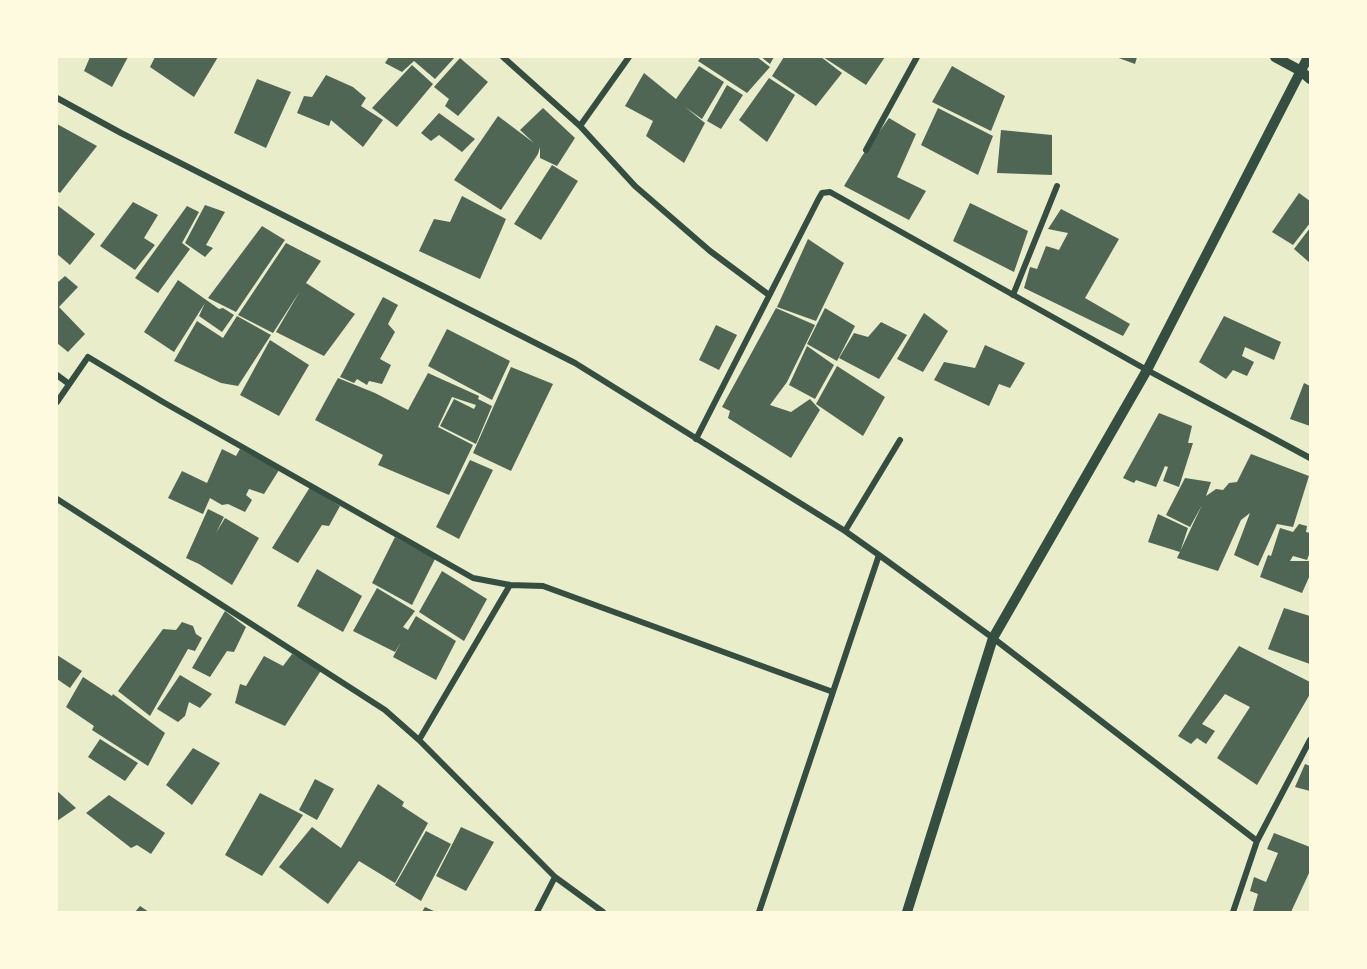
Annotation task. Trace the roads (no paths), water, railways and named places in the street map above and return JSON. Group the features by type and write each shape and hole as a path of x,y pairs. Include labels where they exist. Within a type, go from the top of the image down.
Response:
{"street":[{"path":"503,57 580,126 635,186 710,251 769,295"},
{"path":"580,126 629,57"},
{"path":"866,150 917,57"},
{"path":"1275,57 1301,71 1310,79"},
{"path":"907,912 993,638 1147,370 1308,57"},
{"path":"57,98 121,133 575,363 845,531 993,638 1257,841"},
{"path":"1014,295 1057,186"},
{"path":"696,439 818,200 822,193 830,192 1147,370 1310,458"},
{"path":"57,402 88,357 473,578 510,585 543,586 832,692"},
{"path":"57,375 69,384"},
{"path":"845,531 900,440"},
{"path":"57,499 385,710 419,740 555,877 603,912"},
{"path":"759,912 879,555"},
{"path":"419,740 510,585"},
{"path":"1233,912 1257,841 1310,740"},
{"path":"537,912 555,877"}]}
